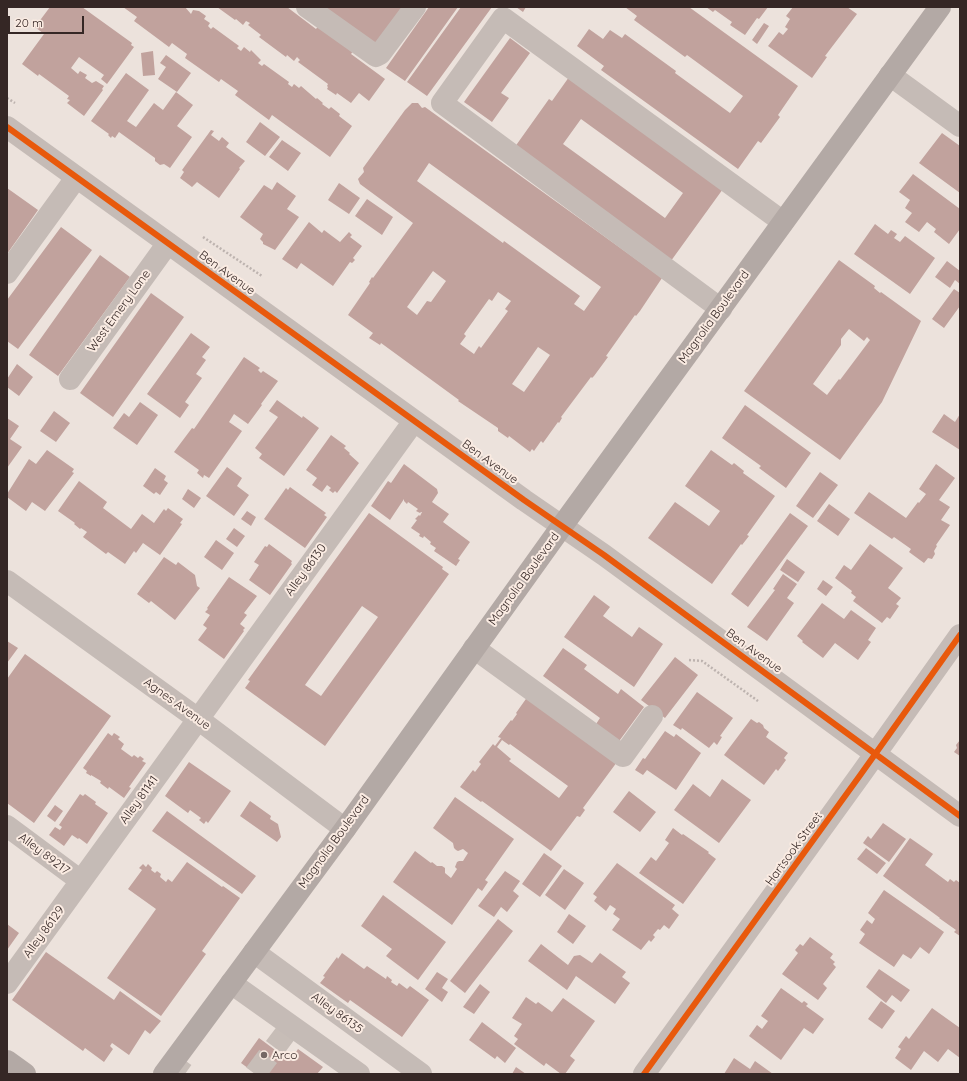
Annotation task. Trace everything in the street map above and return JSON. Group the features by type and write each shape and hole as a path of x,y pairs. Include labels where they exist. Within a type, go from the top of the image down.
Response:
{"main road":[{"name":"Magnolia Boulevard","path":"164,1074 345,829 562,526 940,7"},
{"path":"7,1061 25,1074"}],"street":[{"path":"307,7 376,56 380,54 414,7"},
{"path":"721,309 442,103 503,18 783,222"},
{"path":"890,75 960,126"},
{"name":"Ben Avenue","path":"7,127 524,500 616,564 960,816"},
{"path":"7,273 76,178"},
{"name":"West Emery Lane","path":"70,379 168,243"},
{"name":"Alley 86130","path":"198,719 414,421"},
{"name":"Agnes Avenue","path":"7,582 198,719 345,829"},
{"name":"Hartsook Street","path":"644,1074 876,754 960,635"},
{"path":"474,648 623,756 652,716"},
{"name":"Alley 81141","path":"81,881 198,719"},
{"name":"Alley 89217","path":"7,826 81,881"},
{"name":"Alley 86129","path":"7,983 81,881"},
{"name":"Alley 86135","path":"254,952 421,1074"},
{"path":"231,983 359,1074"}],"building":[{"path":"50,7 82,7 132,43 131,45 134,47 107,84 101,79 104,75 79,57 71,68 78,74 80,71 87,75 85,78 92,83 96,81 104,86 102,89 103,90 84,116 67,103 70,100 67,99 69,96 39,74 38,76 22,64 44,34 35,27"},
{"path":"123,7 185,7 191,14 193,10 199,11 206,16 204,19 210,23 208,26 211,29 213,27 239,46 237,48 241,51 244,47 250,52 251,50 261,60 258,63 262,66 264,64 289,82 288,84 292,87 294,84 299,88 301,86 323,103 322,104 329,109 331,107 340,114 339,116 352,126 330,157 272,115 269,120 235,95 238,91 221,79 219,82 185,58 187,54 172,43 169,47 134,21 137,17"},
{"path":"217,7 287,7 316,29 319,25 354,50 351,54 385,79 369,101 359,93 351,103 337,93 336,95 327,89 328,84 298,62 300,60 297,57 294,61 287,55 286,57 259,37 261,35 248,25 250,23 246,21 243,25"},
{"path":"319,7 407,7 377,49"},
{"path":"429,7 458,7 405,81 386,68"},
{"path":"461,7 492,7 427,96 407,82"},
{"path":"516,7 526,7 523,12"},
{"path":"625,7 689,7 798,86 778,115 780,117 761,143 758,141 738,169 601,70 604,66 577,46 589,29 603,39 610,30 622,38 625,34 730,113 743,96 687,55 685,57 634,20 637,16"},
{"path":"706,7 768,7 759,19 757,18 745,35 730,25 732,22 715,10 713,12"},
{"path":"793,7 847,7 857,14 825,56 827,57 812,78 768,46 779,32 783,35 788,29 785,27 790,19 786,16"},
{"path":"764,23 769,26 757,44 752,40"},
{"path":"510,38 530,53 501,93 509,98 492,122 464,102"},
{"path":"153,51 155,75 143,76 141,53"},
{"path":"166,55 191,73 177,92 158,79 166,67 160,63"},
{"path":"574,70 728,182 668,265 512,151 549,99 552,101","holes":["581,119 683,193 665,218 563,144"]},
{"path":"126,73 149,90 127,121 136,127 154,103 163,110 176,92 193,105 177,126 192,137 170,168 164,164 160,165 155,161 155,158 119,132 115,138 112,136 111,138 108,135 109,134 91,121"},
{"path":"412,103 418,103 422,108 425,107 662,278 640,311 636,316 635,315 606,356 608,357 594,376 592,378 591,377 543,443 541,441 534,451 532,449 530,452 509,436 508,438 498,431 498,428 458,401 459,400 381,343 380,345 369,338 373,333 348,315 370,283 369,282 372,277 373,278 413,223 360,184 358,179 364,172 363,168 405,110","holes":["429,163 601,287 584,311 574,304 580,296 417,181","433,271 446,281 431,302 427,301 417,315 407,307","498,292 511,301 505,309 508,311 481,348 479,346 474,354 460,344 466,336 464,334 489,299 492,301","538,347 550,355 524,392 512,384"]},
{"path":"260,122 280,137 265,156 246,142"},
{"path":"211,130 214,131 211,135 219,141 222,137 229,143 226,147 245,161 219,198 197,182 192,187 180,178 184,172 182,170"},
{"path":"942,133 960,146 960,193 919,163"},
{"path":"282,140 301,153 288,171 269,157"},
{"path":"913,174 960,209 960,229 949,244 934,232 936,229 927,222 919,232 905,222 912,213 905,208 910,200 899,192"},
{"path":"277,182 296,196 287,209 299,217 275,250 263,244 260,239 263,234 240,217 264,185 272,190"},
{"path":"339,183 360,198 349,214 328,200"},
{"path":"7,188 38,210 7,254"},
{"path":"367,199 393,217 382,235 355,216"},
{"path":"309,222 322,233 324,230 340,242 349,232 352,235 350,237 362,246 353,258 355,260 352,263 350,262 333,286 301,263 297,269 282,259"},
{"path":"875,224 888,234 891,230 897,234 894,238 900,242 905,236 935,258 910,294 854,254"},
{"path":"61,227 92,250 18,349 7,341 7,300"},
{"path":"100,255 130,277 58,376 29,355"},
{"path":"839,260 875,286 874,288 880,293 881,292 921,321 882,402 840,460 744,391","holes":["849,329 864,341 867,337 870,340 827,395 813,384 841,345 841,339"]},
{"path":"947,261 960,271 960,284 955,280 950,288 935,277"},
{"path":"954,289 960,293 960,306 944,328 932,319"},
{"path":"151,293 184,317 113,417 80,393"},
{"path":"191,333 210,347 202,357 206,360 196,374 202,378 185,402 189,405 180,418 147,394"},
{"path":"244,357 260,368 258,370 261,373 263,371 278,381 248,424 234,414 229,422 242,431 209,478 204,475 203,478 197,473 199,470 174,452 192,428 194,429"},
{"path":"17,364 33,377 19,396 7,387 7,379"},
{"path":"277,400 319,428 284,476 259,458 262,454 255,448 278,417 269,411"},
{"path":"140,402 158,415 137,445 113,428 124,413 129,417"},
{"path":"745,405 811,453 786,488 759,468 761,466 722,438"},
{"path":"54,411 70,423 56,442 40,431"},
{"path":"944,414 955,422 960,414 960,450 932,432"},
{"path":"7,418 19,426 10,439 22,447 7,468"},
{"path":"331,435 346,446 344,448 359,463 337,493 335,491 333,493 329,490 331,488 327,485 322,492 312,485 317,478 306,470"},
{"path":"47,450 74,469 72,472 74,473 45,511 32,502 26,511 7,497 7,494 29,459 36,464"},
{"path":"711,450 732,465 734,463 744,471 743,473 775,496 747,535 749,536 742,545 741,544 712,584 648,538 675,502 709,526 720,511 685,486"},
{"path":"404,464 437,489 438,493 432,502 449,514 443,522 470,542 458,559 460,560 456,566 434,551 436,548 430,544 431,542 424,536 423,538 419,536 420,534 411,528 417,520 415,519 419,515 420,516 422,512 420,513 416,511 418,509 408,502 407,504 404,499 390,520 371,506 388,481 391,483"},
{"path":"936,464 955,478 939,500 950,507 941,520 950,525 936,545 937,546 934,551 935,554 932,559 928,558 924,563 909,552 911,549 894,537 892,539 854,513 869,492 906,518 926,494 919,489"},
{"path":"227,467 242,478 237,486 249,495 234,516 206,496"},
{"path":"155,468 166,476 164,480 168,483 160,495 156,492 154,494 143,486"},
{"path":"820,472 838,485 813,518 796,506"},
{"path":"79,481 107,502 103,508 131,529 142,514 154,523 164,509 166,511 168,508 183,519 180,523 182,524 160,555 143,543 136,553 134,551 125,564 108,552 106,554 83,537 87,532 81,528 80,529 74,524 75,523 58,511"},
{"path":"290,487 326,513 324,515 327,517 305,548 264,519 286,488 288,490"},
{"path":"188,489 201,498 194,508 182,499"},
{"path":"829,504 850,519 838,536 817,521"},
{"path":"247,511 256,517 251,526 241,519"},
{"path":"369,513 443,567 442,569 449,574 325,746 245,688 250,681 248,680","holes":["362,606 378,617 321,696 305,685"]},
{"path":"790,513 808,526 748,607 731,594"},
{"path":"234,528 245,536 237,547 226,539"},
{"path":"216,540 234,553 222,570 204,557"},
{"path":"269,544 292,561 292,564 270,595 249,580 259,565 254,562 265,546 267,547"},
{"path":"870,544 903,568 888,588 901,598 896,604 899,606 890,619 887,617 882,623 853,601 856,597 851,593 852,591 835,578 844,565 851,570"},
{"path":"164,557 176,565 178,562 195,575 197,586 200,588 175,620 151,601 149,603 137,594"},
{"path":"787,559 805,572 798,582 780,570"},
{"path":"783,574 797,584 787,598 794,603 767,641 747,627 775,590 773,589"},
{"path":"229,577 257,596 244,613 247,615 240,624 245,628 243,630 244,631 224,659 198,640 207,628 203,625 210,615 205,612"},
{"path":"823,580 833,587 826,596 817,589"},
{"path":"594,595 610,607 603,616 632,637 639,627 663,644 634,687 564,637"},
{"path":"822,603 844,619 851,610 876,628 868,640 871,642 858,660 835,643 823,658 802,642 803,641 797,636"},
{"path":"7,641 18,648 7,663"},
{"path":"563,648 587,665 584,669 618,694 621,689 644,707 617,744 594,727 600,718 543,676"},
{"path":"25,654 111,716 34,823 7,803 7,679"},
{"path":"675,657 698,675 665,718 641,700"},
{"path":"697,692 733,718 720,736 722,737 717,745 714,742 709,748 682,728 681,730 673,725"},
{"path":"528,696 617,762 583,808 585,810 580,817 577,816 551,851 482,801 481,802 460,787 473,770 475,772 481,764 479,762 493,744 495,746 501,738 498,737 511,720 512,721 517,714 516,713","holes":["502,740 509,745 510,744 568,786 559,798 509,761 511,759 497,747"]},
{"path":"751,719 763,725 769,732 766,737 788,753 784,758 786,760 778,771 776,769 764,785 724,755"},
{"path":"665,731 674,737 676,734 701,753 676,790 647,770 643,775 635,770 643,758 645,759"},
{"path":"108,733 112,736 114,733 120,737 118,739 124,744 121,749 132,757 134,755 138,758 140,756 144,759 142,761 146,763 129,787 131,788 124,798 109,787 108,789 100,783 101,781 86,773 87,771 83,768"},
{"path":"960,740 960,756 954,752 957,748 956,745"},
{"path":"189,762 231,791 208,823 206,821 204,824 199,820 201,818 190,810 188,813 165,796"},
{"path":"722,779 751,800 719,843 674,810 693,784 710,797"},
{"path":"629,791 656,812 640,832 613,812"},
{"path":"80,794 83,796 85,794 96,802 95,804 108,813 87,844 72,835 64,846 49,835 55,827 60,830 62,827 59,825"},
{"path":"455,797 514,839 485,880 488,882 482,891 478,888 452,925 393,882 415,851 431,863 432,862 437,866 442,866 445,868 445,873 451,878 457,869 455,867 457,862 463,861 468,853 463,849 458,851 456,850 453,843 433,828"},
{"path":"250,801 271,816 270,819 278,824 281,837 277,842 240,816"},
{"path":"55,805 63,811 55,822 47,816"},
{"path":"167,811 256,876 242,894 152,831"},
{"path":"883,823 906,839 889,862 863,843 868,836 871,839"},
{"path":"673,828 709,852 708,853 716,859 683,904 639,873 651,857 656,861 669,843 665,840"},
{"path":"910,838 933,854 925,865 948,882 950,879 954,882 956,880 960,883 960,936 954,932 956,930 883,876"},
{"path":"866,848 886,863 877,874 857,859"},
{"path":"544,853 562,866 540,897 522,884"},
{"path":"187,862 240,898 202,951 206,954 161,1016 107,978 156,909 128,889 142,870 139,868 143,864 146,867 148,864 152,868 151,870 155,873 157,871 161,874 160,877 166,882 168,879 172,882"},
{"path":"617,863 675,905 672,909 679,915 669,929 664,925 660,930 658,929 653,935 655,937 651,942 649,940 641,950 612,930 620,919 613,914 616,909 610,905 606,911 594,901 597,897 593,894"},
{"path":"564,869 584,883 565,910 545,895"},
{"path":"505,871 520,881 513,891 519,896 507,912 501,907 494,917 478,906"},
{"path":"884,890 944,932 929,954 920,947 911,959 903,954 894,967 859,943 865,934 860,930 867,920 872,924 875,919 868,913"},
{"path":"383,895 446,942 418,980 386,956 392,949 361,926"},
{"path":"569,914 586,926 573,944 557,932"},
{"path":"498,919 513,931 465,993 450,981"},
{"path":"7,924 19,933 7,950"},
{"path":"810,937 833,954 830,958 835,962 833,964 836,967 823,984 827,988 818,1000 782,974 798,953 795,950 800,944 803,946"},
{"path":"541,944 568,965 574,956 580,955 592,963 600,953 626,972 622,977 630,983 615,1004 576,976 567,990 528,961"},
{"path":"46,952 114,1000 120,991 161,1021 150,1034 145,1030 129,1055 112,1043 110,1046 113,1049 104,1062 85,1048 83,1051 12,1000"},
{"path":"342,953 364,969 367,966 386,979 387,976 392,980 391,982 397,986 399,983 407,989 410,986 429,1000 402,1037 350,1000 348,1003 320,983 325,977 323,976 337,957 338,959"},
{"path":"879,969 910,990 901,1002 892,995 886,1003 866,987"},
{"path":"437,972 448,979 442,988 448,992 442,1002 425,989"},
{"path":"480,984 490,992 474,1014 463,1007"},
{"path":"781,988 802,1003 804,1001 808,1004 806,1006 824,1019 813,1034 804,1028 781,1060 749,1036 757,1025 762,1029 768,1021 761,1016"},
{"path":"526,997 536,1004 538,1002 552,1012 563,998 595,1021 570,1056 575,1060 565,1074 561,1074 546,1063 544,1066 514,1044 518,1039 514,1036 522,1024 512,1018"},
{"path":"881,1001 895,1011 882,1029 868,1019"},
{"path":"932,1008 960,1028 960,1058 948,1049 938,1062 924,1051 911,1070 895,1058 901,1049 898,1047 906,1036 909,1039"},
{"path":"482,1022 516,1048 505,1063 497,1056 495,1059 469,1040"},
{"name":"Arco","path":"259,1038 290,1061 298,1049 323,1067 317,1074 256,1074 241,1063"},
{"path":"734,1058 750,1069 755,1061 773,1074 724,1074"},
{"path":"516,1067 526,1074 512,1074"}],"tunnel":[{"path":"255,1074 291,1026"},
{"path":"171,1064 185,1074"}],"cycle path":[{"path":"7,127 524,500 604,555 960,816"},
{"path":"644,1074 960,635"}],"place":[{"name":"Arco","path":"264,1055"}]}
